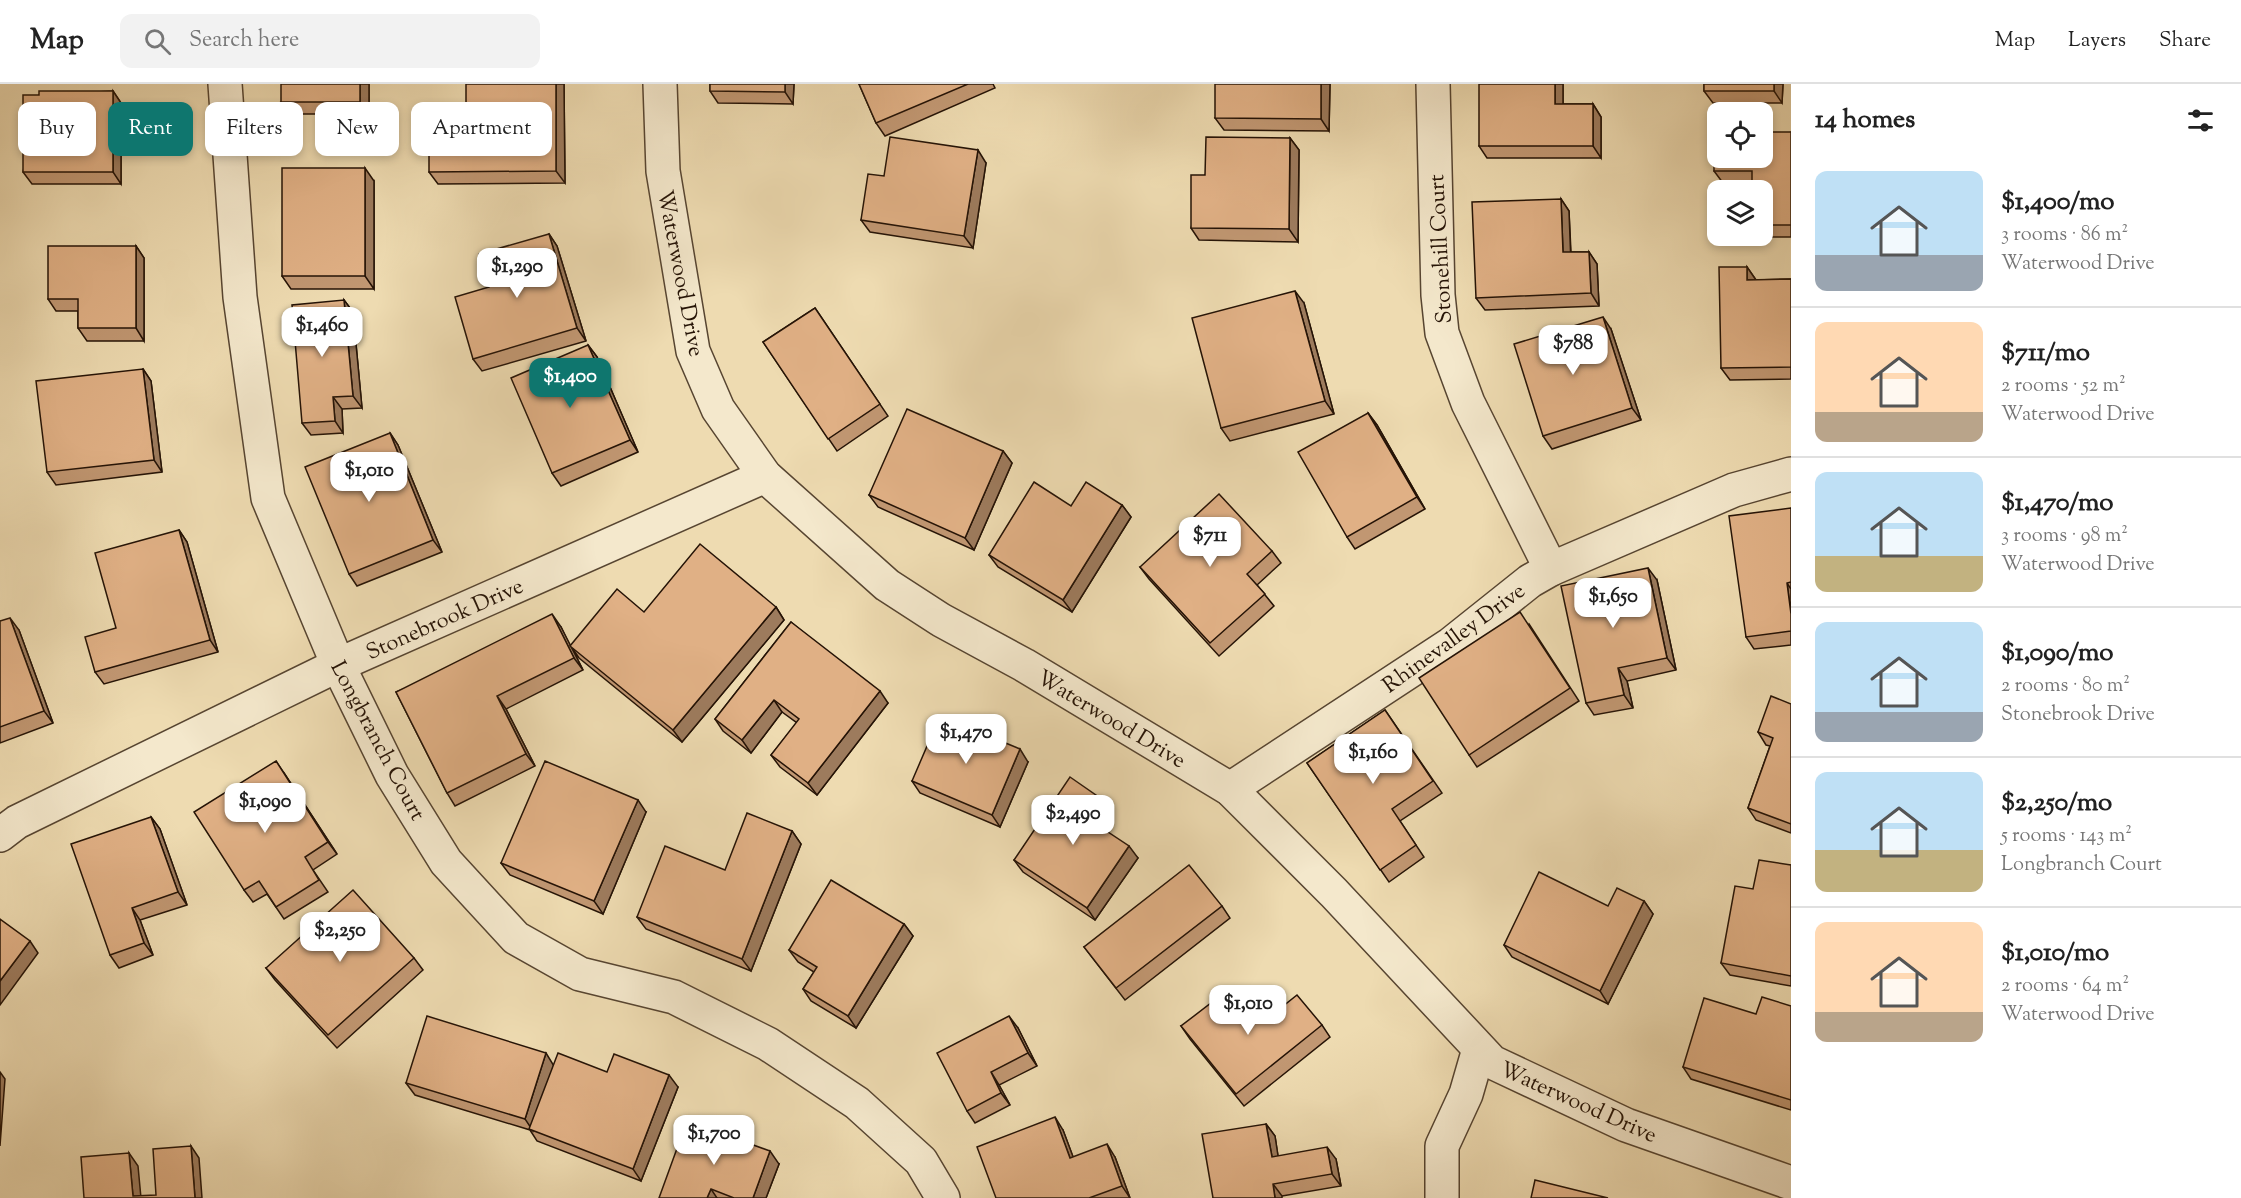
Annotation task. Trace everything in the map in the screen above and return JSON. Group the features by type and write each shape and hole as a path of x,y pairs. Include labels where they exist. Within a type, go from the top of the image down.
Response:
{"street":[{"name":"Longbranch Court","path":"225,84 240,297 268,498 338,665 392,775 446,862 516,938 580,974 674,997 768,1044 857,1103 921,1161 943,1198"},
{"name":"Waterwood Drive","path":"660,84 663,171 693,351 718,409 765,476 886,585 941,620 1024,665 1230,789 1334,893 1492,1062 1626,1125 1791,1183"},
{"name":"Stonehill Court","path":"1433,84 1438,295 1442,333 1468,403 1551,569"},
{"name":"Rhinevalley Drive","path":"1230,789 1451,644 1530,581 1551,569 1734,490 1791,474"},
{"name":"Stonebrook Drive","path":"0,835 17,822 338,665 765,476"},
{"path":"1442,1198 1442,1146 1466,1094 1479,1049"}],"building":[{"path":"281,84 360,84 360,102 281,102"},
{"path":"466,84 556,84 556,171 429,172 429,156 552,156 552,102 466,102"},
{"path":"710,84 785,84 785,92 710,91"},
{"path":"859,84 968,84 876,123"},
{"path":"1215,84 1321,84 1321,119 1215,118"},
{"path":"1479,84 1555,84 1555,104 1593,104 1593,146 1479,146"},
{"path":"1704,84 1774,84 1774,91 1704,91"},
{"path":"39,91 113,91 113,102 108,102 108,156 113,156 113,172 23,172 23,156 96,156 96,102 23,102 23,95 39,95"},
{"path":"1773,132 1791,132 1791,225 1773,225 1773,180 1752,180 1752,171 1714,171 1714,168 1773,168"},
{"path":"890,137 978,150 964,236 861,220 868,174 884,176"},
{"path":"1206,137 1290,138 1289,229 1191,228 1191,175 1205,175"},
{"path":"282,168 365,168 365,276 282,276"},
{"path":"1561,199 1563,252 1589,252 1591,293 1476,298 1472,202"},
{"path":"549,234 577,328 473,359 455,297 489,287 479,254"},
{"path":"48,246 136,246 136,328 78,328 78,299 48,299"},
{"path":"1719,267 1747,267 1747,280 1791,279 1791,367 1721,368"},
{"path":"1295,291 1325,401 1221,428 1192,318"},
{"path":"344,300 353,396 333,397 335,421 302,423 292,305"},
{"path":"815,308 880,404 828,439 763,342"},
{"path":"1603,317 1632,408 1543,436 1514,344"},
{"path":"588,345 630,440 552,473 511,378"},
{"path":"143,369 154,460 47,472 36,381"},
{"path":"907,409 1003,451 965,538 869,495"},
{"path":"1368,413 1417,497 1347,537 1298,452"},
{"path":"390,433 433,540 349,574 305,467"},
{"path":"1034,482 1071,506 1086,482 1122,505 1063,600 989,555"},
{"path":"1219,494 1272,551 1247,574 1265,594 1210,643 1140,567"},
{"path":"1791,508 1791,582 1787,583 1791,631 1746,637 1729,516"},
{"path":"179,530 210,640 95,672 85,637 116,628 95,553"},
{"path":"700,544 776,607 673,730 570,646 617,589 644,612"},
{"path":"1648,568 1667,658 1618,668 1624,695 1586,703 1561,586"},
{"path":"1520,612 1570,688 1469,755 1419,678"},
{"path":"552,614 574,658 497,696 526,754 447,793 396,692"},
{"path":"10,618 44,711 0,727 0,621"},
{"path":"791,622 880,691 808,783 771,755 799,719 774,700 742,740 715,719"},
{"path":"1771,696 1791,704 1791,824 1748,808 1773,738 1758,732"},
{"path":"1385,710 1433,781 1392,809 1416,845 1380,870 1307,763"},
{"path":"940,716 1020,749 992,815 912,781"},
{"path":"276,761 328,842 305,857 319,880 276,907 259,881 244,890 194,812"},
{"path":"545,761 638,800 594,901 501,863"},
{"path":"1070,777 1103,800 1090,820 1129,846 1087,908 1014,860"},
{"path":"747,813 792,831 742,959 637,917 665,846 725,870"},
{"path":"151,817 178,892 132,908 144,943 110,955 71,844"},
{"path":"1759,860 1791,865 1791,976 1721,963 1735,886 1753,889"},
{"path":"1189,865 1222,906 1116,988 1084,947"},
{"path":"1539,872 1608,906 1617,888 1644,901 1600,991 1504,945"},
{"path":"831,880 904,924 848,1016 803,989 817,967 789,950"},
{"path":"353,890 414,958 328,1035 266,968"},
{"path":"0,919 30,941 0,981"},
{"path":"1233,986 1263,1022 1297,995 1322,1025 1236,1094 1181,1026"},
{"path":"1762,997 1791,1006 1791,1100 1683,1067 1704,998 1756,1014"},
{"path":"427,1016 546,1053 525,1119 406,1083"},
{"path":"1009,1016 1028,1053 991,1072 1001,1093 967,1111 937,1053"},
{"path":"558,1053 607,1072 614,1054 669,1075 633,1169 529,1129"},
{"path":"1055,1117 1070,1158 1107,1144 1122,1186 1089,1198 996,1198 977,1147"},
{"path":"687,1121 770,1151 753,1198 734,1198 711,1189 707,1198 659,1198"},
{"path":"1266,1124 1272,1157 1327,1147 1332,1174 1273,1184 1275,1198 1213,1198 1202,1134"},
{"path":"191,1146 195,1198 84,1198 81,1157 129,1153 133,1196 156,1195 153,1149"},
{"path":"1535,1180 1608,1198 1531,1198"}]}
